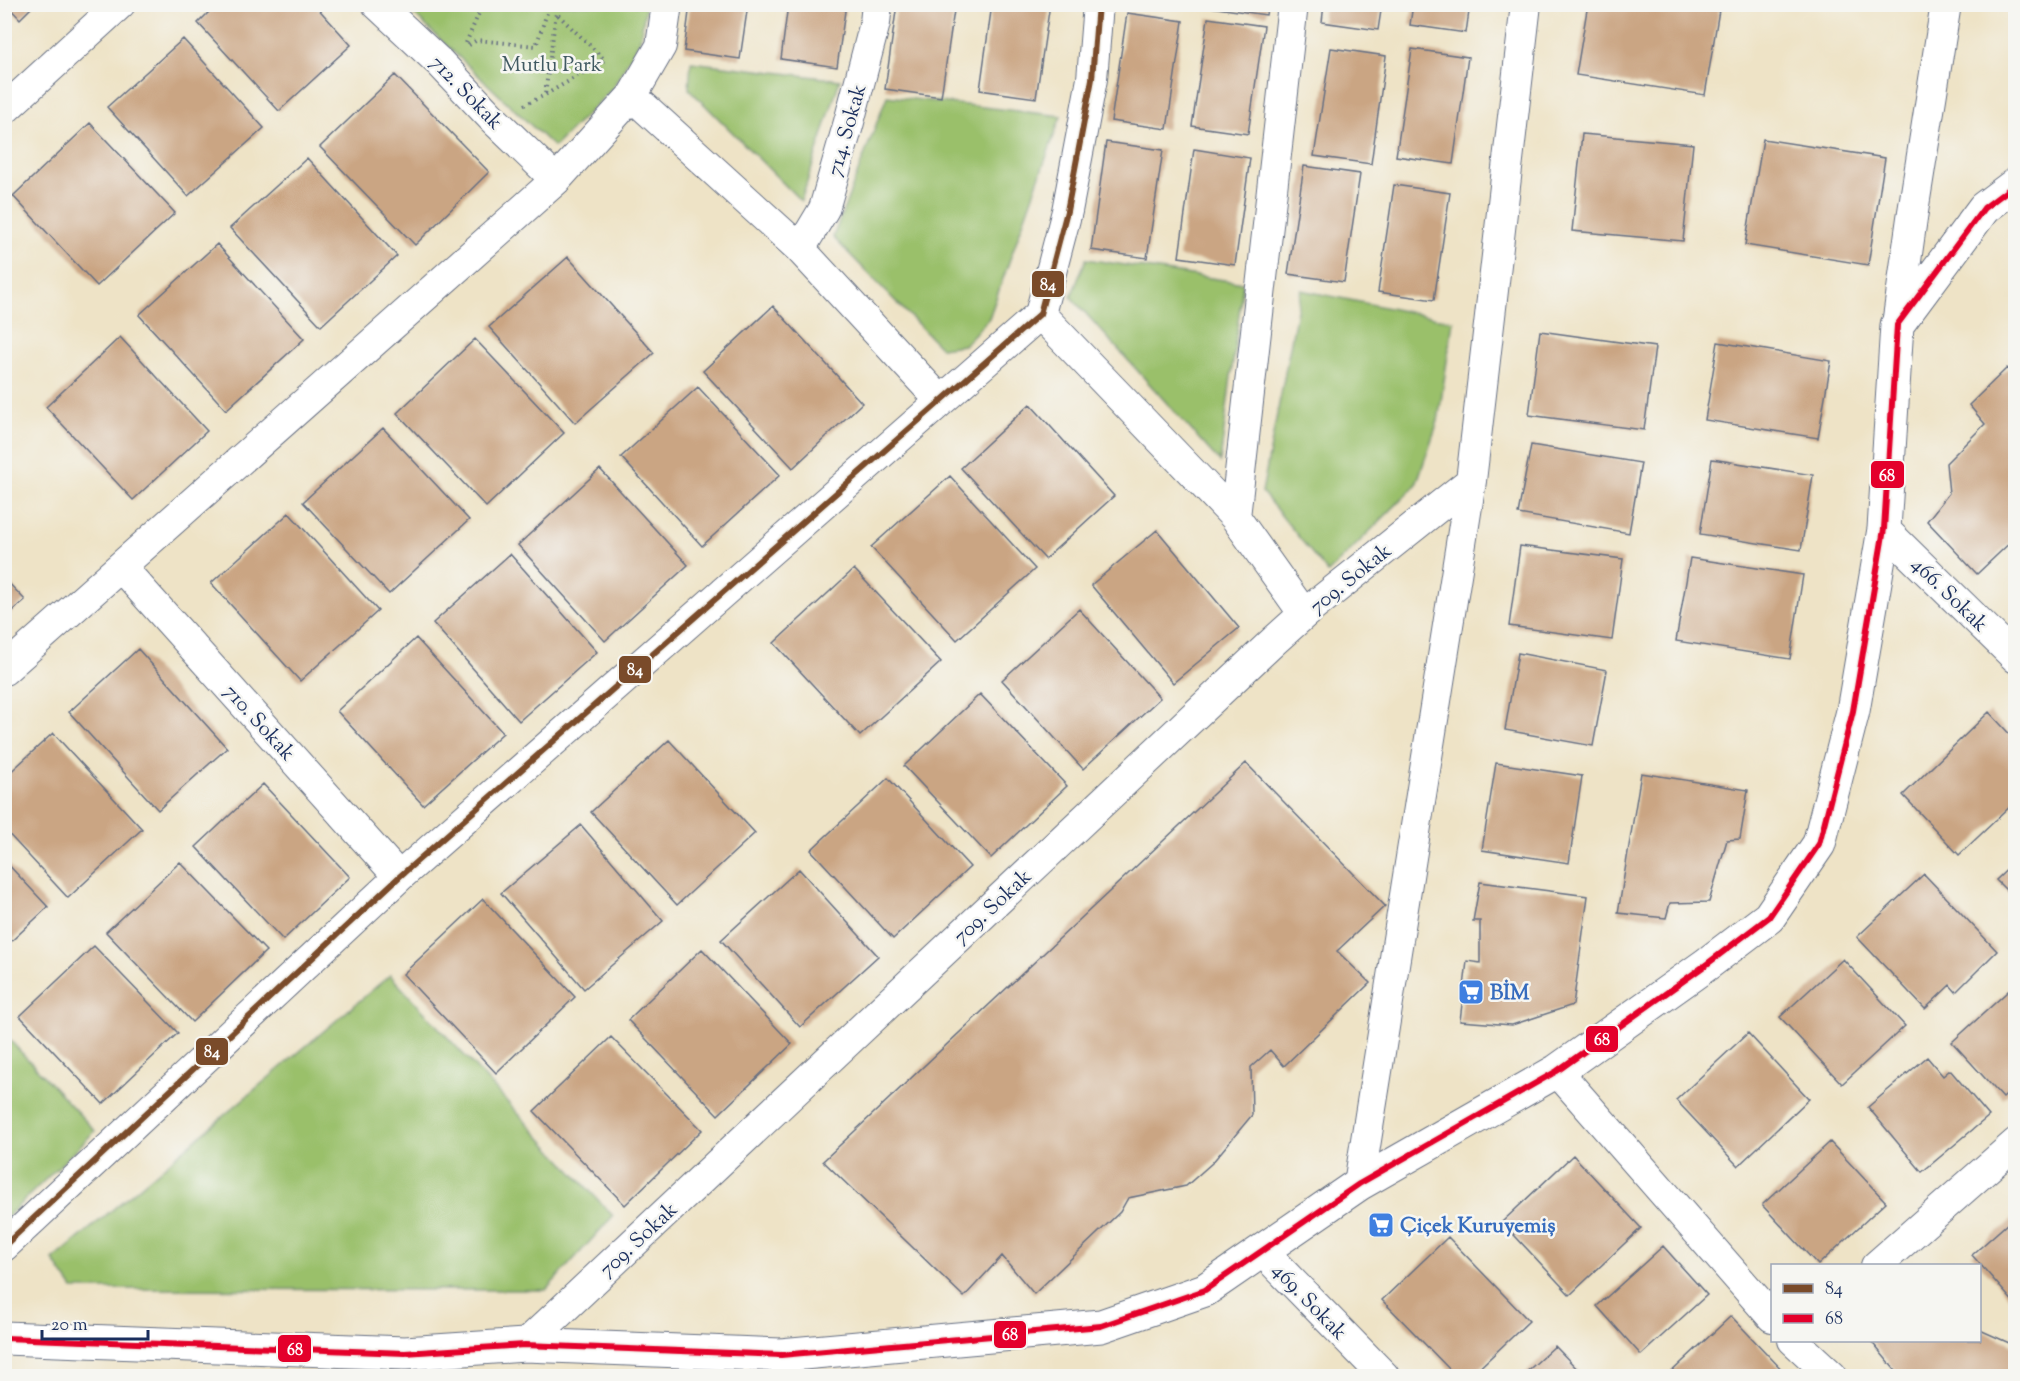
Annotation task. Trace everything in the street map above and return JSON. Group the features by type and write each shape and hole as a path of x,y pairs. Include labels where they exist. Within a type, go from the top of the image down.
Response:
{"street":[{"path":"4,110 120,4"},
{"name":"712. Sokak","path":"377,4 440,63 556,180"},
{"path":"4,670 556,180 632,96 662,46 667,4"},
{"name":"714. Sokak","path":"800,249 824,209 875,23 877,4"},
{"path":"4,1246 399,877 1040,314 1068,211 1092,79 1098,4"},
{"path":"1235,517 1293,4"},
{"path":"1359,1184 1471,482 1526,4"},
{"path":"4,1338 416,1365 525,1345 781,1355 1101,1326 1205,1290 1359,1184 1557,1071 1769,917 1819,844 1853,711 1884,529 1897,325 1946,4"},
{"path":"632,96 800,249 940,400"},
{"path":"1897,325 1984,208 2016,184"},
{"path":"1040,314 1235,517 1304,614"},
{"name":"709. Sokak","path":"525,1345 1304,614 1471,482"},
{"name":"466. Sokak","path":"1884,529 2016,658"},
{"name":"710. Sokak","path":"121,567 399,877"},
{"path":"1557,1071 1771,1315"},
{"path":"1878,1264 2016,1143"},
{"name":"469. Sokak","path":"1262,1251 1384,1377"},
{"path":"1794,1342 1832,1377"}],"path":[{"path":"483,4 465,46 477,40 536,45 550,4"},
{"path":"494,119 545,95 605,60 556,13 545,95"}],"green space":[{"name":"Mutlu Park","path":"404,5 646,5 640,40 612,89 554,147"},
{"path":"691,62 840,80 801,201 689,89"},
{"path":"887,96 1061,116 989,318 964,345 941,348 833,237"},
{"path":"1086,259 1243,283 1220,462 1071,297"},
{"path":"1301,290 1453,321 1438,421 1416,485 1328,573 1262,492"},
{"path":"390,975 613,1216 546,1290 73,1289 53,1260"},
{"path":"5,1035 95,1131 5,1219"}],"building":[{"path":"6,4 35,4 20,19"},
{"path":"217,4 314,4 351,45 279,111 198,23"},
{"path":"690,4 748,4 740,59 684,51"},
{"path":"788,4 846,4 837,67 781,59"},
{"path":"897,4 955,4 941,97 885,89"},
{"path":"992,4 1050,4 1036,98 980,90"},
{"path":"1210,4 1268,4 1266,15 1210,7"},
{"path":"1324,4 1382,4 1378,30 1322,22"},
{"path":"1413,4 1470,4 1466,33 1410,25"},
{"path":"1588,4 1720,4 1705,95 1576,75"},
{"path":"1127,13 1183,21 1167,129 1111,121"},
{"path":"1208,18 1264,26 1248,134 1192,126"},
{"path":"183,39 264,128 188,196 107,107"},
{"path":"1331,48 1386,56 1371,164 1314,156"},
{"path":"1412,49 1468,57 1453,164 1396,156"},
{"path":"395,75 489,172 415,245 320,147"},
{"path":"90,123 175,213 97,286 13,196"},
{"path":"1582,134 1693,144 1683,241 1572,231"},
{"path":"1763,139 1885,158 1868,265 1745,245"},
{"path":"1106,142 1163,150 1147,258 1091,250"},
{"path":"1194,149 1250,158 1235,265 1179,257"},
{"path":"307,158 397,256 321,326 230,228"},
{"path":"1304,166 1360,174 1344,282 1288,274"},
{"path":"1394,185 1450,193 1434,300 1378,292"},
{"path":"217,244 304,339 226,410 139,315"},
{"path":"568,257 654,353 575,423 489,327"},
{"path":"773,306 862,403 793,468 703,371"},
{"path":"1540,331 1655,347 1644,430 1529,415"},
{"path":"120,337 207,431 133,500 46,407"},
{"path":"475,339 564,433 486,507 397,413"},
{"path":"1718,342 1831,361 1818,438 1705,420"},
{"path":"2007,368 2016,377 2016,537 1977,574 1927,521 1949,493 1946,463 1985,424 1969,405"},
{"path":"698,387 780,475 702,546 621,457"},
{"path":"1030,404 1114,496 1045,559 961,468"},
{"path":"383,428 469,520 389,594 303,502"},
{"path":"1531,445 1641,463 1629,533 1518,514"},
{"path":"1712,459 1813,475 1801,550 1700,534"},
{"path":"600,469 688,565 605,641 518,545"},
{"path":"950,476 1035,569 957,640 871,547"},
{"path":"289,513 378,611 300,681 211,583"},
{"path":"1157,530 1239,628 1173,683 1091,585"},
{"path":"1520,546 1623,559 1612,640 1509,626"},
{"path":"510,554 597,652 519,721 433,623"},
{"path":"1690,558 1803,575 1790,659 1676,641"},
{"path":"854,569 941,662 860,736 774,643"},
{"path":"4,578 25,600 4,619"},
{"path":"1079,609 1160,698 1083,769 1002,680"},
{"path":"416,638 503,733 423,805 337,711"},
{"path":"138,649 227,748 158,810 69,712"},
{"path":"1518,653 1607,670 1593,746 1505,730"},
{"path":"980,694 1067,786 991,858 904,766"},
{"path":"1989,712 2016,741 2016,801 1959,855 1903,795"},
{"path":"53,733 142,829 68,898 4,829 4,778"},
{"path":"669,740 755,833 677,905 591,812"},
{"path":"1246,763 1385,906 1337,951 1370,983 1284,1066 1270,1050 1251,1067 1252,1115 1212,1163 1186,1186 1128,1198 1120,1212 1034,1294 1002,1256 964,1297 823,1161"},
{"path":"1496,763 1582,776 1569,863 1482,850"},
{"path":"1641,773 1748,790 1740,839 1727,840 1709,902 1670,903 1666,918 1618,913"},
{"path":"888,778 970,867 893,939 811,850"},
{"path":"263,784 350,877 283,940 196,847"},
{"path":"581,825 663,921 584,989 501,893"},
{"path":"4,860 48,907 4,948"},
{"path":"2016,861 2016,900 1996,880"},
{"path":"180,862 266,951 192,1022 106,932"},
{"path":"799,869 878,956 800,1027 721,940"},
{"path":"1924,874 1997,951 1956,992 1950,985 1925,1009 1857,937"},
{"path":"1480,882 1588,896 1573,1005 1512,1025 1460,1021 1467,961 1480,963 1480,921 1473,921"},
{"path":"483,899 575,997 496,1073 403,974"},
{"path":"94,946 178,1033 103,1104 20,1016"},
{"path":"702,949 792,1044 718,1115 628,1020"},
{"path":"1843,959 1905,1026 1842,1084 1780,1017"},
{"path":"2016,984 2016,1086 2003,1098 1952,1042"},
{"path":"1748,1033 1809,1099 1738,1166 1676,1100"},
{"path":"611,1037 702,1130 625,1205 534,1111"},
{"path":"1927,1057 1943,1076 1950,1070 1989,1116 1922,1172 1868,1107"},
{"path":"1830,1142 1886,1202 1819,1264 1762,1205"},
{"path":"1573,1155 1641,1228 1570,1295 1502,1222"},
{"path":"2016,1216 2016,1305 1981,1264 1972,1255"},
{"path":"1448,1237 1529,1321 1471,1376 1456,1376 1382,1300"},
{"path":"1663,1246 1707,1295 1641,1355 1597,1306"},
{"path":"1731,1316 1787,1375 1667,1376"},
{"path":"1981,1330 2016,1346 2016,1376 1900,1376 1872,1342 1981,1342"},
{"path":"1555,1346 1584,1376 1522,1376"}],"transit line":[{"name":"84","path":"4,1246 399,877 1040,314 1067,211 1092,79 1098,4"},
{"name":"68","path":"4,1338 405,1353 525,1345 781,1355 1101,1326 1205,1290 1359,1184 1557,1071 1769,917 1819,844 1853,711 1884,529 1897,325 1984,208 2016,184"}],"place":[{"name":"BİM","path":"1471,992"},
{"name":"Çiçek Kuruyemiş","path":"1381,1225"}]}
